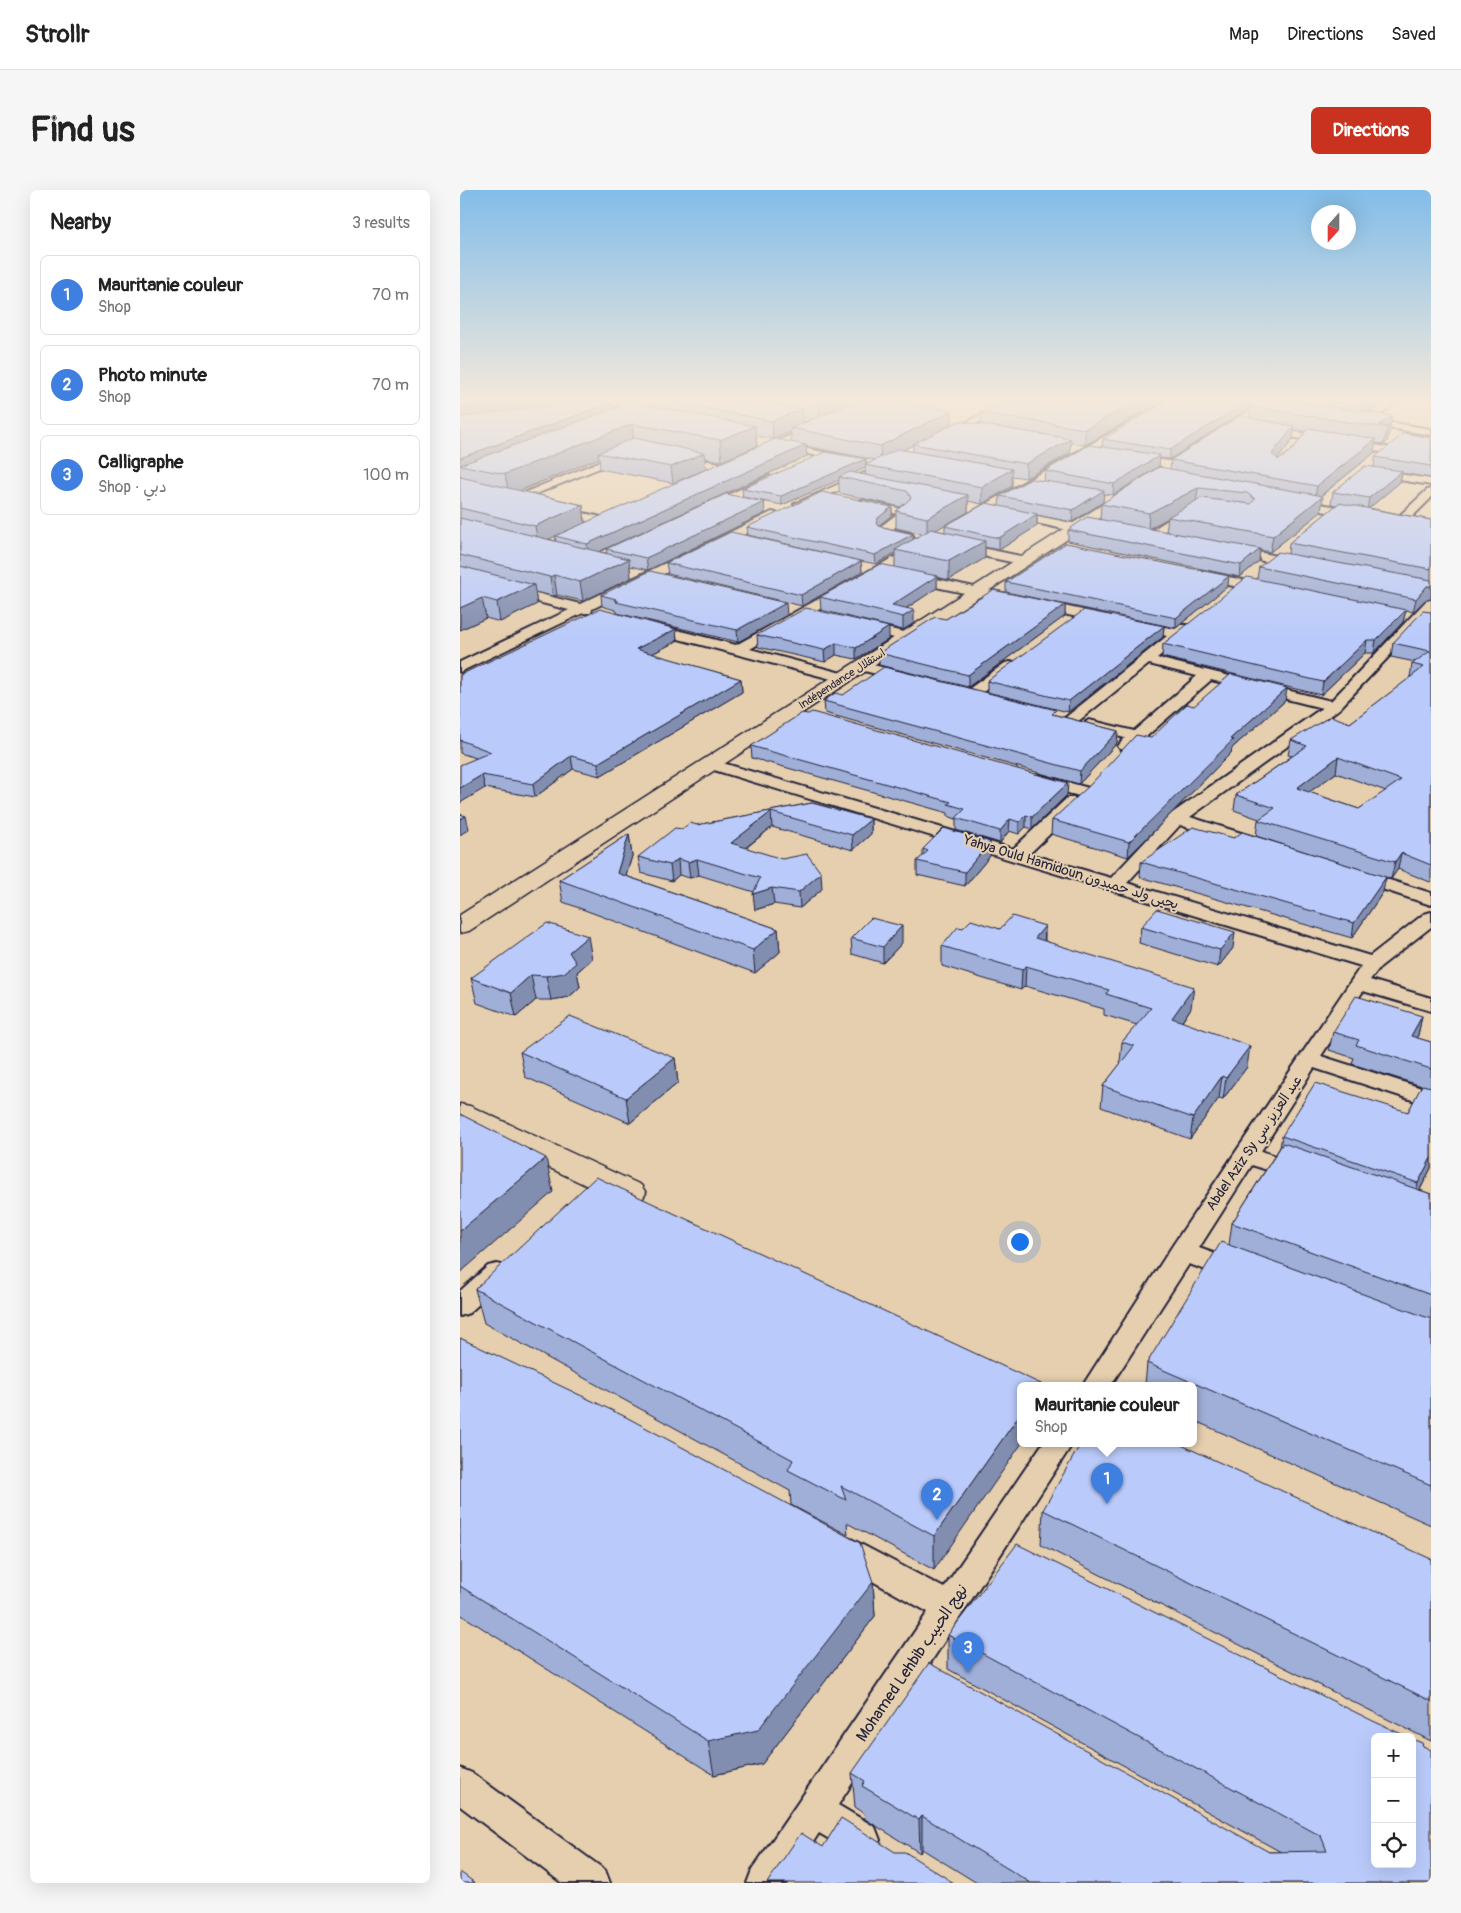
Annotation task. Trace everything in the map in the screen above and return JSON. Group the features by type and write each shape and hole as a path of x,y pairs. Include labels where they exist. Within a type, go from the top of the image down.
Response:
{"street":[{"path":"528,505 506,500 560,479"},
{"path":"698,512 769,479"},
{"path":"791,508 856,479"},
{"path":"952,528 1036,479"},
{"name":"Indépendance استقلال","path":"460,926 1152,479"},
{"path":"1411,479 1431,482"},
{"path":"1006,481 1043,488"},
{"path":"849,483 868,487"},
{"path":"1415,524 1395,521 1431,492"},
{"path":"738,650 880,571 929,541 884,530 904,514 903,512 822,495"},
{"path":"1317,507 1332,495"},
{"path":"1099,498 1118,501"},
{"path":"724,500 741,503"},
{"path":"1279,500 1372,517"},
{"path":"964,506 1080,525 1102,526"},
{"path":"460,668 653,576 783,511 766,508"},
{"path":"1169,539 1145,535 1192,509 1202,508"},
{"path":"547,509 607,519 585,529"},
{"path":"1319,522 1334,510"},
{"path":"732,536 751,541"},
{"path":"1052,544 1071,548"},
{"path":"948,545 1024,561"},
{"path":"1228,595 1288,547"},
{"path":"1216,548 1310,566"},
{"path":"861,566 1177,634"},
{"path":"626,569 672,580"},
{"path":"1186,572 1282,592"},
{"path":"460,578 600,614"},
{"path":"1114,885 1177,818 1334,706 1425,620 1431,604"},
{"path":"785,608 823,617"},
{"path":"1065,625 1080,614"},
{"path":"1399,615 1425,620"},
{"path":"1071,720 1199,617"},
{"path":"637,623 844,678"},
{"path":"851,624 907,637"},
{"path":"1145,659 1334,706"},
{"path":"972,694 1018,660"},
{"path":"861,666 916,680"},
{"path":"1116,757 1135,736 1208,675"},
{"path":"953,689 990,698"},
{"path":"792,711 811,716"},
{"path":"1053,715 1135,736"},
{"name":"Yahya Ould Hamidoun يحيى ولد حميدون","path":"710,764 1373,963"},
{"path":"1027,776 1083,792"},
{"path":"1016,855 1096,778"},
{"path":"1177,818 1280,851"},
{"path":"1337,869 1431,899"},
{"name":"Abdel Aziz Sy عبد العزيز سي","path":"1099,1382 1182,1251 1310,1060 1358,983 1373,963 1429,921"},
{"path":"1358,983 1431,1005"},
{"path":"1310,1060 1431,1100"},
{"path":"460,1113 595,1187 656,1205"},
{"path":"1246,1154 1320,1180"},
{"path":"1182,1251 1256,1279"},
{"path":"460,1306 512,1260"},
{"name":"Mohamed Lehbib نهج الحبيب","path":"765,1883 814,1810 923,1674 949,1607 1002,1553 1057,1447"},
{"path":"818,1536 949,1607"},
{"path":"460,1785 592,1883"},
{"path":"814,1810 888,1857"}],"building":[{"path":"460,479 469,479 583,505 535,526 460,508"},
{"path":"684,479 731,479 587,544 555,536"},
{"path":"764,479 820,479 781,496 742,489"},
{"path":"849,479 886,479 968,495 927,518 896,511 911,498 907,491"},
{"path":"939,479 995,479 982,487"},
{"path":"1031,479 1104,490 1073,510 1000,496"},
{"path":"1087,479 1122,479 1114,484"},
{"path":"1140,479 1227,479 1323,496 1273,536 1168,517 1201,498 1251,504 1255,499 1247,493 1198,488 1149,513 1101,504"},
{"path":"1278,479 1326,479 1317,486"},
{"path":"1349,479 1392,479 1369,498 1333,492"},
{"path":"822,492 892,507 878,518 876,523 878,526 913,534 875,555 747,527"},
{"path":"726,494 764,502 646,558 606,549"},
{"path":"986,503 1037,514 999,538 945,526"},
{"path":"1339,503 1431,520 1431,569 1289,543"},
{"path":"1087,517 1260,549 1241,565 1068,530"},
{"path":"460,518 629,559 580,582 554,575 550,577 460,555"},
{"path":"931,529 985,541 949,561 895,550"},
{"path":"731,532 861,561 801,595 666,563"},
{"path":"1066,543 1229,576 1176,618 1006,582"},
{"path":"1278,552 1431,580 1431,586 1427,586 1416,599 1259,567"},
{"path":"880,564 937,576 892,605 914,610 903,617 820,597"},
{"path":"460,566 534,585 497,602 482,598 460,608"},
{"path":"650,571 786,603 737,630 616,602 618,601 614,600 616,599 601,595"},
{"path":"1247,577 1406,610 1376,640 1367,640 1323,682 1163,644"},
{"path":"993,590 1065,605 968,675 879,653 935,617 946,619"},
{"path":"806,608 889,627 856,648 836,643 824,650 757,635"},
{"path":"600,609 676,629 636,649 741,679 598,763 571,756 533,784 482,775 460,788 460,765 491,752 460,740 460,675"},
{"path":"1084,610 1164,626 1069,701 987,681"},
{"path":"1423,611 1431,612 1431,865 1401,853 1395,862 1258,820 1275,808 1236,795 1307,746 1291,740 1331,716 1350,723 1424,667 1412,664 1430,651 1393,643","holes":["1338,757 1401,780 1359,809 1297,788"]},
{"path":"884,667 1056,710 1052,714 1118,731 1080,771 824,701 835,693 843,695"},
{"path":"1231,674 1287,688 1230,739 1233,740 1129,842 1052,820 1091,784 1136,735 1151,738 1187,704 1194,706"},
{"path":"812,712 1068,783 1032,817 1026,815 1019,822 1010,819 1000,831 956,818 965,809 948,804 951,802 751,746 802,713 808,714"},
{"path":"812,803 871,819 852,835 771,812 731,843 782,859 807,854 821,873 799,892 772,888 753,894 760,878 697,859 688,862 678,859 670,865 638,857 675,828 682,829 690,823 697,825"},
{"path":"1193,827 1234,838 1242,832 1386,877 1354,923 1141,862"},
{"path":"944,828 990,842 965,872 917,861 928,851 923,849"},
{"path":"629,834 617,873 778,929 753,950 559,880"},
{"path":"1157,909 1235,932 1220,950 1141,927"},
{"path":"1012,916 1045,926 1035,938 1194,987 1172,1018 1250,1046 1226,1078 1222,1076 1193,1118 1103,1086 1134,1046 1122,1042 1151,1008 1106,994 1109,990 1026,966 1022,970 942,946 958,927 963,928 971,920 1000,929"},
{"path":"871,918 902,926 883,947 851,938"},
{"path":"547,923 588,936 569,952 576,963 564,973 546,976 531,975 511,993 471,978"},
{"path":"1356,996 1422,1016 1411,1036 1431,1042 1431,1069 1356,1045 1359,1040 1333,1032"},
{"path":"570,1016 675,1058 626,1098 520,1052"},
{"path":"1315,1083 1408,1112 1422,1085 1431,1087 1431,1158 1418,1183 1282,1136"},
{"path":"460,1114 546,1158 460,1231"},
{"path":"1283,1143 1431,1194 1431,1295 1232,1223"},
{"path":"596,1177 1037,1382 1017,1382 1017,1419 934,1536 841,1486 846,1500 788,1470 793,1460 475,1289"},
{"path":"1221,1242 1431,1319 1431,1485 1197,1384 1197,1382 1191,1382 1147,1363"},
{"path":"460,1338 626,1417 860,1543 873,1582 758,1730 708,1741 460,1586"},
{"path":"1079,1447 1186,1447 1431,1559 1431,1701 1043,1510"},
{"path":"1017,1544 1399,1733 1371,1733 1371,1868 1416,1868 1416,1741 1422,1743 1423,1746 1431,1750 1431,1883 1031,1883 922,1816 919,1820 862,1786 865,1781 852,1773 929,1663 1269,1852 1327,1851 1321,1836 948,1635"},
{"path":"841,1818 895,1852 905,1852 954,1883 767,1883 801,1833 823,1847"},
{"path":"460,1872 475,1883 460,1883"}],"place":[{"name":"Mauritanie couleur","path":"1107,1504"},
{"name":"Photo minute","path":"937,1520"},
{"name":"Calligraphe","path":"968,1673"}]}
